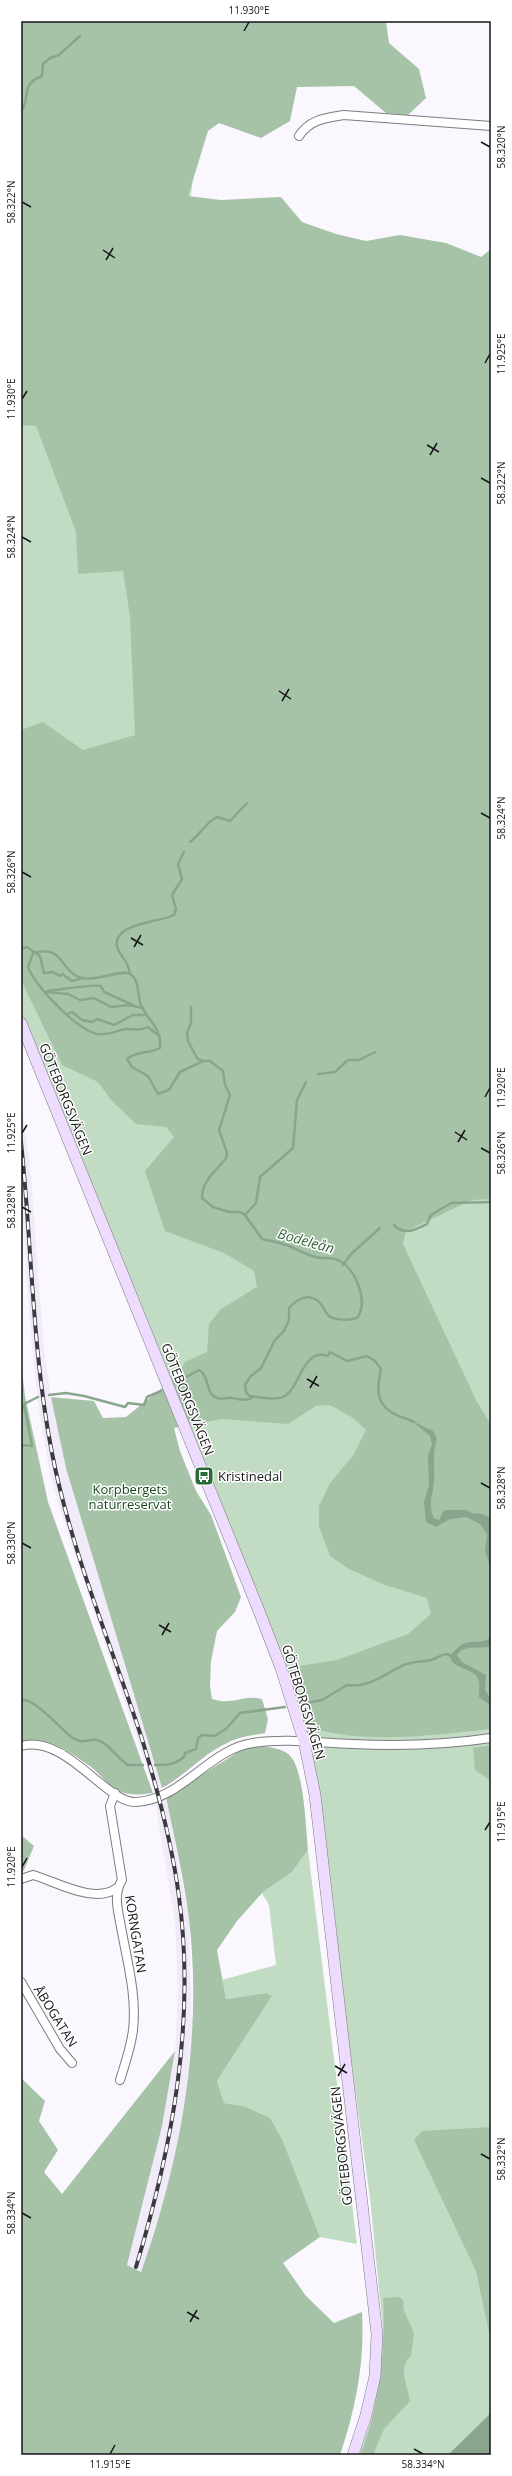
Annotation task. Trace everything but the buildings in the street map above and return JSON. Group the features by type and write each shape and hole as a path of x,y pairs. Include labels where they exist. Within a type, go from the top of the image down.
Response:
{"street":[{"path":"299,136 309,124 320,119 344,115 491,126"},
{"name":"GÖTEBORGSVÄGEN","path":"21,1024 281,1668 304,1741 315,1795 323,1858 377,2334 375,2376 366,2415 353,2455"},
{"path":"21,1746 35,1744 60,1754 85,1769 114,1793 130,1802 158,1798 229,1751 242,1745 269,1741 421,1744 491,1738"},
{"name":"KORNGATAN","path":"114,1793 110,1806 122,1875 122,1880 116,1888 118,1907 131,1975 133,2005 131,2038 120,2080"},
{"path":"21,1879 32,1874 68,1888 87,1893 105,1894 116,1888"},
{"name":"ÅBOGATAN","path":"21,1982 60,2049 72,2063"}],"shaded area":[{"path":"21,21 200,126 183,255 491,315 491,2455 359,2455 373,2415 383,2329 370,2198 310,1760 200,1458 21,1014"},
{"path":"21,1107 30,1163 44,1349 51,1397 93,1559 162,1788 155,1792 65,1525 50,1474 38,1404 31,1335 21,1194"},
{"path":"412,1421 433,1431 437,1438 431,1504 434,1518 439,1520 444,1510 467,1510 474,1514 479,1513 489,1517 491,1519 491,1569 485,1551 487,1534 480,1524 466,1517 450,1519 436,1527 426,1522 424,1502 429,1485 428,1456 432,1444 430,1436"},
{"path":"491,1636 491,1646 464,1649 457,1655 462,1662 486,1675 485,1690 491,1699 491,1706 479,1697 479,1681 477,1676 454,1664 450,1655 458,1647 465,1643 482,1641"},
{"path":"166,1797 189,1919 192,2032 185,2099 170,2180 141,2272 127,2265 162,2126 175,2051 178,1993 175,1922 155,1802"},
{"path":"308,1850 357,2244 320,2237 283,2141 243,2106 224,2103 217,2081 272,1996 265,1993 226,1999 222,1980 276,1965 269,1905 262,1893 292,1872"},
{"path":"491,2413 491,2455 448,2455"}],"green space":[{"name":"Korpbergets naturreservat","path":"21,21 386,21 389,43 419,69 426,98 408,115 386,113 354,86 297,87 290,121 261,138 219,123 208,131 188,196 221,200 281,197 302,222 336,234 366,241 400,235 446,243 481,257 491,249 491,1199 472,1200 406,1231 403,1244 476,1400 491,1425 491,1729 424,1736 380,1737 336,1734 314,1729 307,1719 299,1666 337,1660 408,1634 431,1614 427,1598 385,1585 349,1569 330,1556 319,1526 319,1506 330,1483 354,1454 366,1430 353,1418 330,1405 316,1406 288,1424 222,1419 174,1428 180,1451 196,1491 211,1515 241,1597 235,1612 217,1631 211,1661 210,1686 212,1699 220,1701 232,1701 249,1698 262,1699 268,1719 265,1733 247,1736 229,1742 211,1752 171,1783 162,1788 66,1468 51,1397 94,1401 103,1418 126,1417 178,1375 185,1362 207,1352 209,1324 221,1309 257,1287 254,1271 224,1253 165,1231 145,1171 174,1137 166,1127 136,1124 111,1100 98,1082 62,1065 21,980 21,730 43,722 83,750 135,735 130,617 123,571 78,574 76,532 36,426 21,425"},
{"path":"21,1363 25,1396 48,1502 153,1793 135,1794 121,1792 110,1785 91,1767 58,1746 39,1740 21,1742"},
{"path":"491,1745 491,1781 475,1770 473,1748"},
{"path":"263,1746 286,1752 295,1764 302,1787 308,1850 292,1872 262,1893 237,1921 217,1950 226,1999 266,1993 272,1996 217,2081 224,2103 243,2106 270,2118 283,2141 320,2237 283,2263 306,2296 334,2323 362,2312 363,2330 361,2366 351,2420 340,2455 21,2455 21,2078 45,2101 39,2121 58,2150 44,2172 62,2194 175,2051 162,2126 127,2265 141,2272 155,2230 167,2186 185,2098 191,2053 193,1963 189,1919 182,1873 166,1797 243,1749"},
{"path":"21,1835 34,1846 24,1870 21,1873"},
{"path":"491,2127 491,2342 476,2271 414,2140 422,2131"},
{"path":"399,2297 403,2300 404,2311 414,2333 411,2356 407,2360 404,2371 410,2401 384,2429 373,2455 361,2455 377,2397 380,2378 384,2319 383,2298"}],"waterway":[{"path":"21,112 24,106 28,87 35,79 42,76 43,64 50,58 59,55 80,36"},
{"path":"190,842 213,819 217,817 230,821 247,803"},
{"path":"130,974 129,969 118,949 118,938 122,932 139,924 174,915 176,909 172,895 182,879 178,864 184,852"},
{"path":"21,949 27,947 40,956 44,973 53,972 60,976 62,974 72,981 82,978"},
{"name":"Bodeleån","path":"33,953 43,951 51,952 57,955 69,970 82,978 88,979 120,973 130,974 133,977 137,984 141,1005 159,1035 160,1048 131,1056 127,1059 132,1067 148,1076 158,1094 169,1090 180,1072 203,1061 210,1061 223,1071 225,1085 230,1095 219,1130 227,1153 226,1158 207,1180 204,1186 202,1198 213,1207 229,1212 240,1212 245,1215 262,1239 290,1246 319,1258 338,1260 350,1270 359,1286 362,1303 357,1318 343,1320 332,1318 328,1315 320,1303 307,1297 299,1300 289,1308 289,1320 284,1331 275,1340 261,1368 250,1377 245,1385 246,1392 249,1396 271,1399 283,1397 289,1393 294,1386 307,1363 312,1358 319,1355 328,1356 330,1352 347,1361 367,1356 375,1361 381,1369 378,1392 382,1403 394,1414 414,1422"},
{"path":"33,953 28,967 39,985 68,1016 88,1031 97,1034 109,1034 127,1029 140,1029 148,1027 160,1037"},
{"path":"48,991 84,986 101,986 104,992 133,1005"},
{"path":"46,992 68,994 80,1000 94,998 111,1007 129,1005 143,1008"},
{"path":"191,1007 191,1023 187,1033 188,1041 197,1058 202,1061"},
{"path":"68,1014 72,1012 82,1020 92,1022 97,1019 114,1025 133,1015 146,1015"},
{"path":"318,1074 335,1072 348,1060 359,1060 375,1052"},
{"path":"245,1215 256,1203 260,1177 293,1148 297,1100 306,1082"},
{"path":"394,1225 402,1230 410,1231 427,1224 431,1215 451,1203 491,1202"},
{"path":"343,1265 351,1254 380,1228"},
{"path":"175,1383 199,1370 205,1376 211,1393 217,1398 244,1400 254,1397"},
{"path":"49,1395 66,1393 84,1396 125,1407 128,1403 144,1405 147,1397 161,1391"},
{"path":"21,1413 24,1404 38,1397"},
{"path":"21,1445 32,1446 24,1404"},
{"path":"301,1704 322,1700 347,1685 355,1686 370,1683 407,1664 431,1660 446,1654 451,1656"},
{"path":"21,1700 26,1700 32,1703 46,1713 74,1739 78,1741 100,1741 108,1746 128,1765 143,1765"},
{"path":"155,1765 164,1765 177,1762 184,1757 185,1753 196,1749 198,1738 202,1735 215,1736 227,1728 240,1713 285,1707"}],"railway":[{"path":"21,1142 36,1337 45,1415 52,1453 60,1490 81,1562 130,1703 154,1778 164,1817 176,1877 184,1944 185,1991 177,2084 170,2131 160,2177 136,2267"}],"place":[{"name":"Kristinedal","path":"204,1476"}]}
